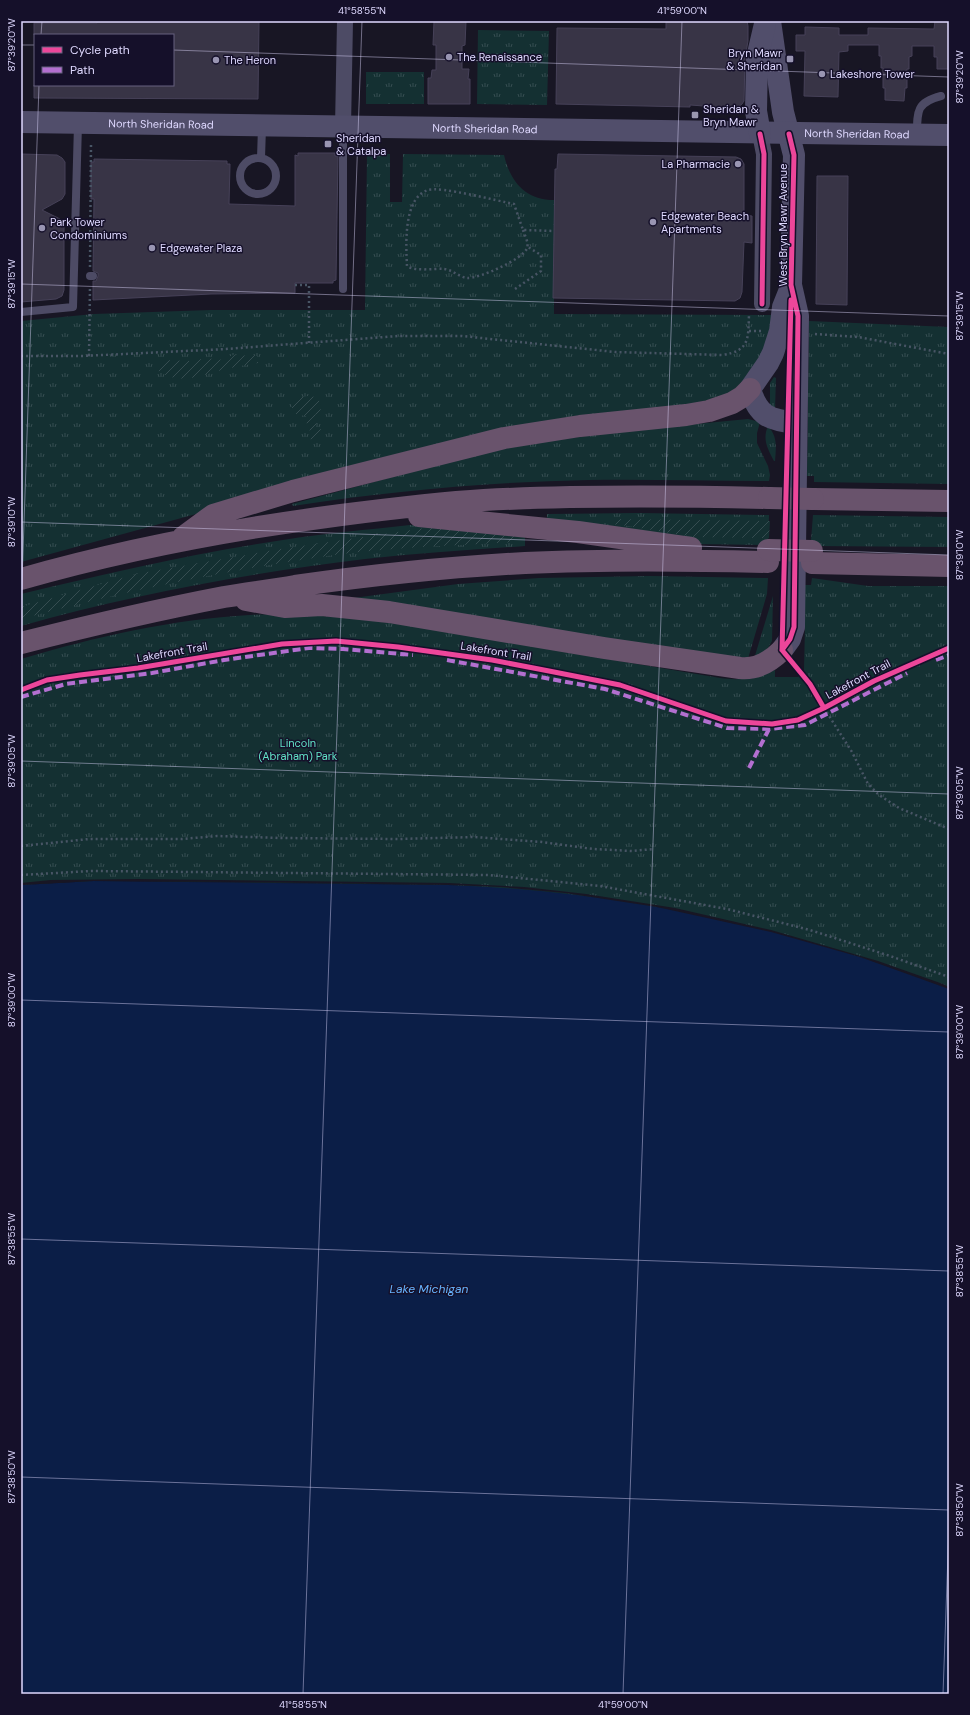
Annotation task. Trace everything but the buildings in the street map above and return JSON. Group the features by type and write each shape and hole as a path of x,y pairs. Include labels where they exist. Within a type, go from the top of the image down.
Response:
{"highway":[{"path":"179,540 213,516 294,491 504,438 580,426 686,415 709,411 732,403 742,397 750,389"},
{"path":"21,579 179,540 268,525 372,511 445,504 527,498 629,496 949,501"},
{"path":"372,511 578,532 680,547 768,556"},
{"path":"812,557 949,553"},
{"path":"21,643 225,597 346,579 425,570 526,563 768,556 812,557 949,566"},
{"path":"225,597 286,607 322,605 389,612 611,650 740,668 749,668 761,665 772,659 782,650"}],"main road":[{"path":"760,134 756,111 757,58 765,21"},
{"name":"West Bryn Mawr Avenue","path":"770,21 783,112 794,155 791,285 798,316 794,627 790,639 782,650"},
{"name":"North Sheridan Road","path":"21,122 949,136"},
{"path":"791,285 783,307 780,331 773,353 750,389 758,409 765,415 780,422 796,423"}],"street":[{"path":"343,127 345,21"},
{"name":"West Bryn Mawr Avenue","path":"760,134 764,154 762,304"}],"lane":[{"path":"917,135 917,113 928,100 941,96"},
{"path":"21,312 73,306 78,123"},
{"path":"261,158 262,126"},
{"path":"343,127 343,289"},
{"path":"256,158 261,158 272,163 276,174 273,186 264,193 258,194 247,189 241,179 240,174 246,163 256,158"}],"path":[{"path":"89,356 92,276 91,145"},
{"path":"515,289 541,271 541,256 528,247 524,230 514,204 444,190 430,190 416,199 409,214 407,266 417,268 445,269 467,278 476,278 522,255 528,247"},
{"path":"524,230 554,231"},
{"path":"295,285 309,285 309,343"},
{"path":"21,356 89,356 226,349 398,336 462,336 615,352 722,355 735,352 746,343 749,336 749,315"},
{"path":"812,334 858,337 949,354"},
{"path":"823,706 852,752 868,784 879,795 899,808 949,829"},
{"path":"21,846 89,839 182,839 217,836 398,839 475,837 542,842 593,849 632,851 654,849"},
{"path":"21,875 48,872 91,871 490,875 600,886 726,909 804,929 890,956 949,977"}],"green space":[{"path":"478,30 549,31 547,105 477,104"},
{"path":"366,72 424,72 424,104 366,104"},
{"path":"367,153 390,154 390,202 402,202 403,154 504,155 510,173 520,187 535,197 554,200 554,314 777,315 776,324 748,380 722,398 422,452 21,562 21,321 94,314 211,310 365,310"},
{"path":"809,321 949,327 949,484 814,482 814,476 807,476"},
{"path":"233,355 257,356 258,363 187,378 172,377 157,370 159,365 164,360 189,361 208,358 218,360"},
{"path":"774,377 776,378 775,409 770,406 770,383"},
{"path":"308,396 316,397 322,404 320,412 315,415 317,420 316,427 322,430 323,435 319,440 312,441 309,437 310,428 307,425 306,416 297,415 292,408 291,403 293,401"},
{"path":"748,419 760,422 757,433 757,443 768,466 770,475 769,481 551,481 440,488 293,506 292,504 496,449 613,432"},
{"path":"768,426 775,438 775,461 766,444 766,431"},
{"path":"639,513 769,515 768,545 695,544 547,524 547,514"},
{"path":"813,515 949,517 949,547 812,546"},
{"path":"613,519 770,521 769,538 694,537 611,524 609,522"},
{"path":"410,525 525,533 525,546 365,559 278,571 149,594 21,626 21,594 184,557 250,545 315,535"},
{"path":"432,527 518,536 519,540 515,542 379,550 295,561 216,574 138,590 21,619 21,607 136,574 274,550"},
{"path":"650,576 768,578 767,594 747,662 346,599 458,584 539,578"},
{"name":"Lincoln (Abraham) Park","path":"812,578 868,586 949,586 949,989 878,963 793,937 657,907 449,885 138,881 66,882 21,885 21,659 106,636 192,620 250,615 282,615 377,620 720,678 748,678 775,670 775,677 798,677 804,670 805,626 801,585 811,585"},
{"path":"773,596 772,641 768,648 754,659"}],"water":[{"name":"Lake Michigan","path":"94,881 449,885 576,895 640,904 766,930 828,947 949,989 949,1694 21,1694 21,885"}],"pier":[{"path":"138,879 449,883 524,887 586,894 675,908 771,930 878,961 943,984 949,987 949,989 860,957 771,932 657,907 565,893 501,887 449,885 94,881 21,885 21,883 51,880"}],"marked path":[{"path":"21,697 66,684 152,673 224,660 309,648 343,649 413,655"},
{"path":"936,660 949,655"},
{"path":"447,660 605,689 727,728 769,729 805,725 907,673"},
{"path":"749,768 769,729"}],"cycle path":[{"path":"760,134 764,154 762,304"},
{"path":"782,650 790,639 794,627 798,316 791,285 794,155 789,134"},
{"path":"782,650 791,300"},
{"name":"Lakefront Trail","path":"21,690 47,680 138,668 282,644 336,641 398,647 492,660 620,685 726,721 772,724 798,720 874,681 949,648"},
{"path":"782,650 810,684 824,708"}],"place":[{"name":"The Renaissance","path":"449,57"},
{"name":"Bryn Mawr & Sheridan","path":"790,59"},
{"name":"The Heron","path":"216,60"},
{"name":"Lakeshore Tower","path":"822,74"},
{"name":"Sheridan & Bryn Mawr","path":"695,115"},
{"name":"Sheridan & Catalpa","path":"328,144"},
{"name":"La Pharmacie","path":"738,164"},
{"name":"Edgewater Beach Apartments","path":"653,222"},
{"name":"Park Tower Condominiums","path":"42,228"},
{"name":"Edgewater Plaza","path":"152,248"}]}
